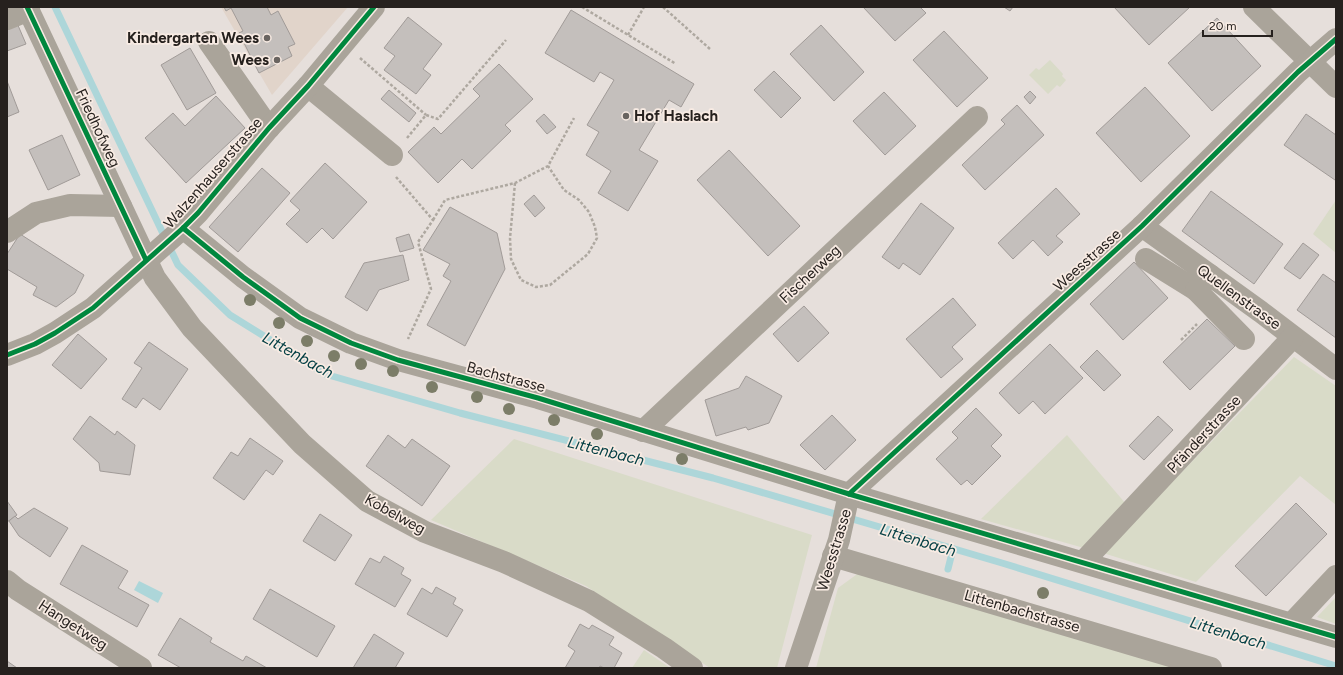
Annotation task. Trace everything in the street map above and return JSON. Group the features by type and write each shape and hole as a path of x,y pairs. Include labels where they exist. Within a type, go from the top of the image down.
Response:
{"street":[{"name":"Walzenhauserstrasse","path":"7,355 35,344 54,334 100,303 180,231 198,213 272,125 308,86 374,7"},
{"path":"1254,7 1336,87"},
{"path":"7,19 28,9"},
{"name":"Friedhofweg","path":"28,9 121,206 152,255"},
{"name":"Weesstrasse","path":"796,668 836,548 849,499 1142,226 1298,72 1336,39"},
{"path":"209,42 272,125"},
{"path":"308,86 392,155"},
{"name":"Fischerweg","path":"643,431 977,117"},
{"path":"7,232 36,213 70,205 121,206"},
{"name":"Quellenstrasse","path":"1142,226 1203,283 1293,338 1336,369"},
{"name":"Bachstrasse","path":"180,231 300,318 351,343 398,360 538,398 849,499 1083,562 1336,636"},
{"name":"Kobelweg","path":"152,255 155,278 192,328 302,444 367,501 425,532 504,562 589,601 664,648 692,668"},
{"path":"1146,259 1203,283 1244,339"},
{"name":"Pfänderstrasse","path":"1083,562 1115,530 1293,338"},
{"name":"Littenbachstrasse","path":"836,548 1210,668"},
{"path":"1292,623 1336,576"},
{"name":"Hangetweg","path":"7,580 18,590 140,668"}],"path":[{"path":"582,7 676,64"},
{"path":"628,35 644,7"},
{"path":"663,7 710,49"},
{"path":"359,57 426,115 438,119 506,40"},
{"path":"426,115 385,165 433,220"},
{"path":"398,360 431,289 418,242 445,200 515,183 548,166 574,118"},
{"path":"515,183 510,238 511,259 520,280 536,287 550,285 588,254 597,238 595,227 589,212 578,200 564,190 548,166"}],"shaded area":[{"name":"Wees","path":"221,7 348,7 272,95"}],"green space":[{"path":"1050,60 1063,74 1062,76 1066,80 1060,87 1057,85 1048,94 1029,75 1036,68 1039,70"},
{"path":"1336,200 1336,253 1313,234"},
{"path":"1294,357 1336,386 1336,505 1300,476 1196,582 1103,553"},
{"path":"1067,435 1132,511 1084,548 981,519"},
{"path":"514,439 812,535 777,668 710,668 586,586 431,520"},
{"path":"860,572 1181,668 816,668 838,588"},
{"path":"1336,597 1336,624 1317,617"},
{"path":"644,650 670,668 632,668"}],"water":[{"path":"139,581 163,593 158,603 134,590"}],"building":[{"name":"Kindergarten Wees","path":"224,7 267,7 271,15 278,11 295,44 288,47 292,56 259,73 239,33 243,31 231,8 226,11"},
{"path":"863,7 920,7 926,13 895,41"},
{"path":"1004,7 1013,7 1010,11"},
{"path":"1114,7 1190,7 1149,45"},
{"name":"Hof Haslach","path":"571,10 694,84 681,107 669,100 639,150 658,161 628,211 598,193 611,171 586,155 599,132 587,125 614,80 600,72 594,82 545,53"},
{"path":"408,17 442,44 423,69 431,75 416,94 384,70 395,56 384,48"},
{"path":"1217,18 1261,66 1212,111 1168,63"},
{"path":"17,23 26,44 7,51 7,27"},
{"path":"821,25 864,72 834,101 790,54"},
{"path":"944,31 988,78 957,107 913,60"},
{"path":"190,48 216,93 187,110 161,65"},
{"path":"499,64 533,99 505,125 511,131 472,169 462,159 438,183 408,152 434,127 441,134 480,96 473,89"},
{"path":"774,71 801,98 781,118 754,90"},
{"path":"7,81 19,112 7,117"},
{"path":"1145,87 1190,136 1141,182 1096,133"},
{"path":"389,90 416,113 409,122 381,99"},
{"path":"1030,91 1036,97 1030,104 1024,97"},
{"path":"884,92 916,126 885,155 853,121"},
{"path":"216,96 245,128 186,183 145,138 173,113 185,126"},
{"path":"1017,105 1044,135 985,190 962,165 1005,124 1001,120"},
{"path":"544,114 556,127 547,134 536,121"},
{"path":"1306,114 1336,135 1335,180 1284,145"},
{"path":"62,135 80,175 48,190 29,150"},
{"path":"729,150 800,226 768,256 697,180"},
{"path":"325,163 367,202 333,239 322,228 307,243 286,224 300,210 290,201"},
{"path":"262,168 290,193 238,252 209,227"},
{"path":"1056,188 1080,214 1056,236 1063,242 1048,256 1033,240 1013,259 998,243"},
{"path":"1211,191 1283,244 1254,284 1182,231"},
{"path":"534,195 545,208 535,217 524,204"},
{"path":"921,203 954,228 920,275 903,263 899,269 882,257"},
{"path":"450,207 497,233 505,269 465,346 427,325 451,281 443,276 450,264 423,250"},
{"path":"20,234 84,275 75,293 56,307 33,295 37,287 7,269 7,254"},
{"path":"409,234 414,248 400,252 396,238"},
{"path":"1303,243 1319,255 1300,279 1284,268"},
{"path":"403,255 409,280 379,290 367,311 345,297 364,263"},
{"path":"1134,262 1168,298 1123,340 1090,304"},
{"path":"1323,274 1336,283 1336,338 1297,310"},
{"path":"953,298 976,325 952,347 963,359 941,378 906,339"},
{"path":"804,306 829,333 798,362 773,334"},
{"path":"1207,319 1235,346 1190,390 1163,362"},
{"path":"78,334 107,359 81,389 52,365"},
{"path":"149,342 188,369 160,410 143,398 136,408 122,399 142,368 134,363"},
{"path":"1050,344 1083,378 1045,414 1033,401 1019,414 999,393"},
{"path":"1097,350 1121,375 1104,391 1080,367"},
{"path":"746,376 782,396 769,423 748,430 746,427 716,436 705,400 739,388"},
{"path":"976,408 1002,435 991,446 1001,456 972,485 967,480 961,485 936,459 958,438 952,432"},
{"path":"832,415 856,440 825,470 800,445"},
{"path":"90,416 115,435 117,431 135,445 130,475 100,471 99,463 73,439"},
{"path":"1158,416 1173,430 1144,460 1129,446"},
{"path":"388,435 405,448 412,439 450,466 422,506 366,466"},
{"path":"250,438 283,461 273,475 266,470 244,500 213,478 231,452 238,456"},
{"path":"7,501 17,515 7,522"},
{"path":"1296,503 1327,534 1266,596 1235,566"},
{"path":"34,508 68,528 50,557 19,536 9,521 15,516 18,519"},
{"path":"320,514 352,535 335,561 303,541"},
{"path":"82,545 128,571 118,588 149,605 137,627 60,584"},
{"path":"384,556 404,568 401,574 411,580 395,607 355,584 370,558 380,563"},
{"path":"436,587 456,598 453,604 463,610 447,637 407,614 422,588 432,594"},
{"path":"270,589 335,626 317,657 253,619"},
{"path":"180,618 212,638 210,642 243,661 246,656 267,668 181,668 158,655"},
{"path":"580,624 589,629 592,625 614,637 609,645 622,653 614,668 604,668 600,666 599,668 565,668 575,651 568,646"},
{"path":"374,634 404,653 395,668 353,668"},
{"path":"7,661 17,668 7,668"}],"waterway":[{"name":"Littenbach","path":"55,7 178,265 230,315 325,374 460,413 713,478 1002,563 1336,666"},
{"path":"948,569 953,549"}],"cycle path":[{"path":"27,7 146,260"},
{"path":"7,355 35,344 55,333 93,308 183,228 198,213 269,128 308,86 374,7"},
{"path":"849,494 1142,226 1298,72 1336,39"},
{"path":"183,228 243,277 300,318 351,343 398,360 538,398 849,494 1336,637"}],"place":[{"name":"Kindergarten Wees","path":"267,38"},
{"name":"Wees","path":"277,60"},
{"name":"Hof Haslach","path":"626,116"}]}
